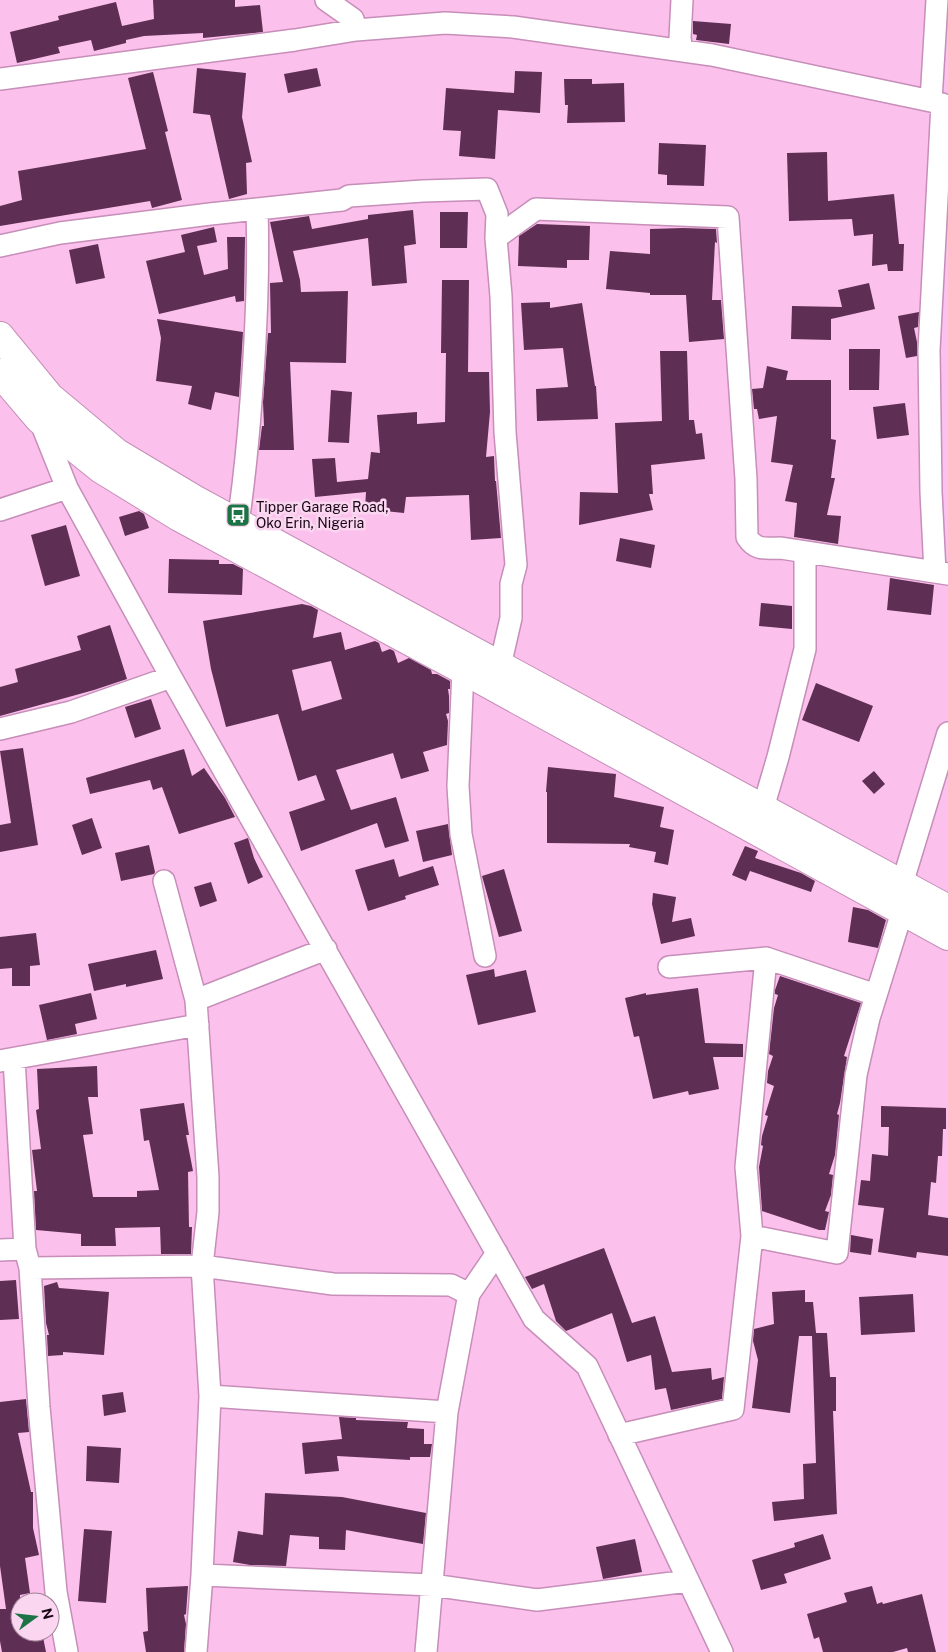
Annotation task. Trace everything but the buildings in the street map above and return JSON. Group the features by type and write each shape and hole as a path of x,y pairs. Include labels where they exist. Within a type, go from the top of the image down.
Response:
{"main road":[{"path":"0,336 45,408 101,469 179,517 463,670 948,936"},
{"path":"0,373 45,408 194,499 948,909"}],"street":[{"path":"326,0 352,19 356,30"},
{"path":"682,0 680,38 682,51"},
{"path":"496,238 536,209 728,216 746,479 747,536 752,545 759,548 781,548 942,573 931,492 929,350 940,104 937,0"},
{"path":"0,79 295,40 356,30 445,23 513,27 712,55 940,104"},
{"path":"0,246 60,233 342,200 349,196 487,189 497,214 496,238 501,296 505,432 516,565 512,584 511,618 500,666"},
{"path":"238,523 245,479 255,351 258,267 257,209"},
{"path":"45,408 68,488 171,676 534,1319 587,1366 722,1652"},
{"path":"0,510 68,488"},
{"path":"763,808 805,649 805,552"},
{"path":"463,670 458,786 460,834 485,956"},
{"path":"0,729 71,712 171,676"},
{"path":"902,884 948,733"},
{"path":"164,881 196,1000 208,1177 208,1212 202,1266 210,1396 202,1575 196,1652"},
{"path":"752,1236 837,1253 856,1075 869,1018 902,912"},
{"path":"196,1000 326,949"},
{"path":"669,967 766,958 876,994"},
{"path":"619,1435 733,1410 752,1236 746,1167 766,958"},
{"path":"67,1652 56,1592 28,1258 7,1060 198,1025"},
{"path":"0,1250 28,1258 202,1266 333,1284 451,1285 469,1294"},
{"path":"426,1652 447,1412 469,1294 497,1253"},
{"path":"210,1396 447,1412"},
{"path":"202,1575 432,1585 537,1600 688,1581"}],"place":[{"name":"Tipper Garage Road, Oko Erin, Nigeria","path":"238,515"}]}
